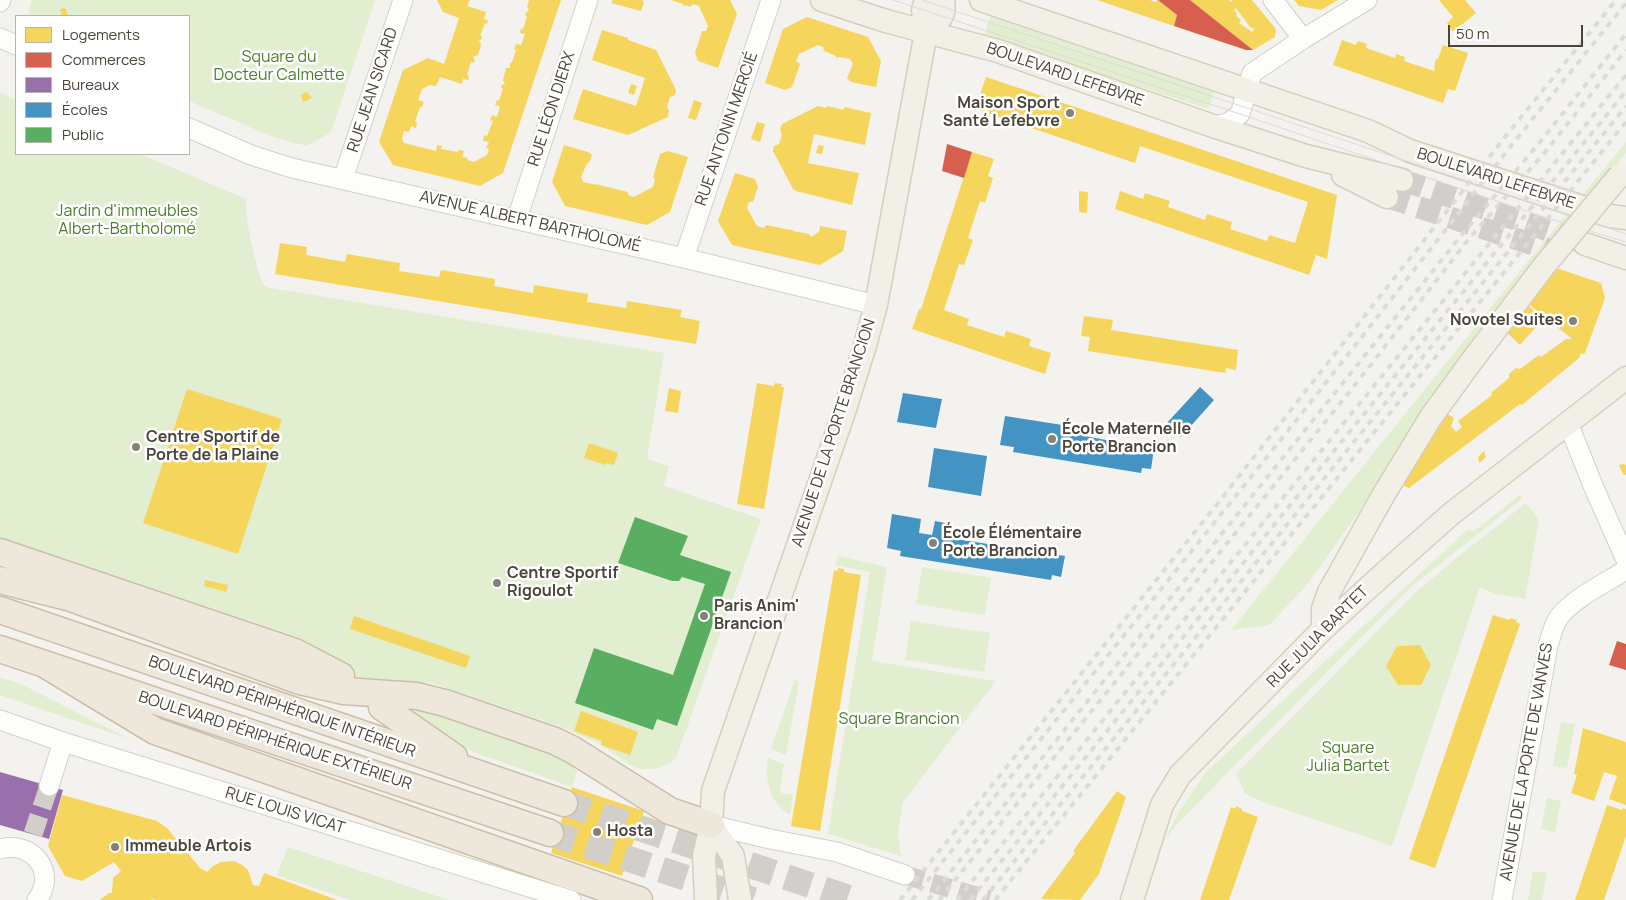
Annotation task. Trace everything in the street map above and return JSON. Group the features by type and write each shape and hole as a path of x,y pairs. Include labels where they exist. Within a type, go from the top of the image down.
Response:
{"highway":[{"path":"0,552 295,652 341,676"},
{"path":"0,580 71,598 300,681 344,691 417,696 454,706 555,741 573,750 670,811 711,825"},
{"name":"BOULEVARD PÉRIPHÉRIQUE INTÉRIEUR","path":"0,610 564,803"},
{"name":"BOULEVARD PÉRIPHÉRIQUE EXTÉRIEUR","path":"0,649 550,833"},
{"path":"46,665 155,731 639,900"},
{"path":"382,707 479,775"}],"main road":[{"name":"BOULEVARD LEFEBVRE","path":"822,0 886,21 998,50 1213,126 1306,156 1402,180"},
{"name":"AVENUE DE LA PORTE BRANCION","path":"706,900 704,856 711,825 713,791 717,777 843,415 876,305 926,32 923,10 926,0"},
{"path":"926,32 943,16 943,0"},
{"name":"BOULEVARD LEFEBVRE","path":"981,0 1368,131 1410,151 1610,216 1626,218"},
{"name":"BOULEVARD LEFEBVRE","path":"1368,131 1420,138 1616,206 1626,212"},
{"name":"BOULEVARD LEFEBVRE","path":"1306,156 1387,197"},
{"path":"1323,629 1323,609 1329,592 1384,494 1437,410 1544,266 1626,167"},
{"path":"1585,244 1626,258"},
{"name":"RUE JULIA BARTET","path":"1132,900 1162,805 1180,775 1323,629 1451,514 1626,378"},
{"path":"711,825 733,856 740,900"}],"street":[{"name":"RUE JEAN SICARD","path":"343,180 403,0"},
{"name":"RUE LÉON DIERX","path":"517,219 588,0"},
{"name":"RUE ANTONIN MERCIÉ","path":"684,258 771,0"},
{"path":"1273,0 1303,38"},
{"path":"1213,126 1228,122 1240,114 1252,73 1303,38 1367,0"},
{"path":"0,38 15,46"},
{"name":"AVENUE ALBERT BARTHOLOMÉ","path":"190,128 251,155 292,168 684,258 876,305"},
{"path":"1568,423 1626,560"},
{"name":"AVENUE DE LA PORTE DE VANVES","path":"1502,900 1552,632 1559,618 1571,605 1626,570"},
{"name":"RUE LOUIS VICAT","path":"0,720 63,742 571,900"},
{"path":"49,786 63,742"},
{"path":"711,825 837,852 905,874"},
{"path":"0,849 31,843 45,877 44,888 37,900"}],"green space":[{"name":"Square du Docteur Calmette","path":"32,0 375,0 331,132 307,146 273,137 190,101 190,15 30,15 28,12"},
{"path":"991,14 1215,88 1208,109 984,36"},
{"name":"Jardin d'immeubles Albert-Bartholomé","path":"0,92 15,100 15,155 142,155 247,199 247,216 252,243 265,287 664,353 647,459 669,466 664,486 761,519 676,758 656,769 640,769 630,765 601,745 565,728 432,683 359,679 298,637 0,537"},
{"path":"1626,142 1626,153 1498,317 1306,586 1269,625 1231,630 1529,260"},
{"path":"1520,495 1523,498 1411,587 1179,822 1165,839 1178,813 1207,771 1468,529 1474,531"},
{"name":"Square Julia Bartet","path":"1526,503 1539,520 1525,599 1493,593 1480,587 1392,846 1245,794 1236,774 1415,593"},
{"name":"Square Brancion","path":"838,556 887,567 872,661 996,681 903,802 898,834 901,856 828,834 870,572 835,565"},
{"path":"922,567 991,578 985,615 916,604"},
{"path":"911,621 990,633 984,672 905,660"},
{"path":"0,677 19,683 129,739 0,695"},
{"path":"795,679 799,682 786,755 771,749"},
{"path":"398,709 430,712 550,748 566,758 577,771 572,787 479,754 436,736"},
{"path":"1561,722 1575,724 1567,768 1553,766"},
{"path":"768,758 784,764 780,790 781,793 793,795 790,815 778,804 770,790 767,774"},
{"path":"1547,798 1561,801 1555,832 1541,829"},
{"path":"288,847 449,900 350,900 277,875"},
{"path":"1533,871 1547,873 1542,900 1528,900"}],"building: Logements":[{"path":"437,0 470,0 467,6 486,12 484,19 488,20 487,24 485,23 480,36 482,36 481,40 479,40 481,45 478,55 473,57 474,63 471,62 467,75 469,76 468,80 463,79 462,84 440,77 436,86 430,85 422,89 418,100 424,102 422,107 420,107 415,122 417,123 416,128 411,126 409,132 404,131 402,139 404,143 436,151 437,145 442,146 441,149 458,152 458,150 464,151 462,157 474,162 487,155 489,149 486,148 489,142 483,141 484,135 487,136 493,121 490,120 492,115 497,117 500,106 495,105 497,100 499,101 503,89 501,88 502,85 505,84 503,80 506,68 510,68 516,44 521,45 525,34 520,33 527,17 525,16 526,13 529,10 527,7 529,0 561,0 503,173 480,186 393,165 379,142 403,70 428,58 444,64 459,18 443,12"},
{"path":"613,0 642,0 644,2 641,11 611,3"},
{"path":"671,0 730,0 737,14 718,68 698,61 695,53 702,31 706,31 708,26 699,6 693,4 690,7 686,5 685,7 683,4"},
{"path":"1097,0 1150,0 1155,2 1158,0 1177,15 1174,26"},
{"path":"1190,0 1229,0 1231,2 1233,0 1252,0 1276,29 1275,37 1253,50","holes":["1236,8 1250,27 1255,29 1252,32 1239,23 1241,20 1236,16 1237,14 1234,10"]},
{"path":"1294,0 1338,0 1321,10 1299,6"},
{"path":"1439,0 1465,0 1476,13 1453,32 1447,23 1453,17"},
{"path":"66,9 68,15 62,15 60,10"},
{"path":"807,17 868,37 881,61 876,87 851,82 847,78 853,64 850,59 836,58 836,56 824,51 823,47 818,45 799,54 796,61 800,64 792,87 785,90 765,83 783,29"},
{"path":"602,30 628,38 628,40 656,50 676,90 675,95 670,97 667,107 669,111 668,117 628,135 573,119 583,89 636,106 645,78 592,60"},
{"path":"1342,40 1356,45 1358,41 1367,44 1366,48 1395,58 1396,54 1405,57 1404,61 1434,71 1436,59 1438,59 1443,45 1468,53 1455,91 1448,89 1443,103 1333,65"},
{"path":"986,77 1337,195 1327,259 1316,255 1309,275 1115,209 1120,191 1143,199 1145,193 1170,201 1168,207 1205,220 1207,214 1232,222 1230,229 1267,241 1269,235 1295,243 1308,202 1140,146 1135,163 975,109"},
{"path":"631,84 637,86 634,95 628,93"},
{"path":"307,92 312,98 303,102 301,95"},
{"path":"694,100 702,103 696,120 688,118"},
{"path":"818,106 844,110 844,107 871,113 865,145 814,134 808,163 859,173 852,205 793,189 773,151 774,146 779,144 782,135 780,130 782,124"},
{"path":"757,122 765,124 760,142 751,139"},
{"path":"564,145 592,155 581,177 583,182 597,185 598,183 599,185 628,192 628,195 634,197 653,187 655,179 653,177 660,154 668,151 688,157 670,212 647,225 565,206 552,182"},
{"path":"818,145 824,146 822,154 816,153"},
{"path":"972,152 994,159 988,176 993,178 985,203 980,201 968,238 973,240 964,265 959,264 944,310 969,319 967,325 1004,337 1006,331 1031,339 1029,346 1051,353 1045,374 912,329 919,309 921,309"},
{"path":"735,173 755,179 758,187 753,202 749,202 747,208 757,226 764,228 766,225 792,229 793,231 809,234 811,237 819,232 820,226 847,231 843,251 820,265 732,245 718,221"},
{"path":"1079,191 1088,192 1087,213 1079,212"},
{"path":"280,243 307,247 306,255 345,262 347,254 400,263 399,271 439,277 441,270 495,279 494,286 533,293 534,285 588,294 587,302 626,308 627,301 682,310 680,317 700,321 696,344 275,274"},
{"path":"1553,267 1601,283 1605,298 1585,353 1581,353 1579,358 1522,405 1520,404 1409,488 1400,484 1444,412 1454,418 1451,426 1456,432 1462,427 1458,421 1492,395 1491,393 1509,378 1509,374 1516,368 1520,369 1539,355 1541,357 1566,339 1572,339 1526,302"},
{"path":"1526,304 1544,318 1520,345 1503,329"},
{"path":"1084,316 1113,320 1111,330 1238,350 1236,370 1226,368 1225,373 1088,351 1090,337 1081,336"},
{"path":"757,383 774,386 775,383 782,384 781,387 784,387 764,509 737,504"},
{"path":"669,388 681,391 678,413 665,411"},
{"path":"187,389 282,419 238,554 143,523"},
{"path":"589,443 618,453 614,465 606,463 605,465 584,458"},
{"path":"1484,451 1486,457 1479,463 1478,457"},
{"path":"1619,465 1626,465 1626,475 1623,474"},
{"path":"838,568 844,569 844,572 861,575 820,831 791,826 834,570 838,571"},
{"path":"205,580 228,585 226,592 204,586"},
{"path":"1493,615 1509,620 1510,618 1517,620 1516,622 1520,624 1435,868 1409,859"},
{"path":"354,616 470,656 466,668 350,629"},
{"path":"1420,645 1431,665 1421,685 1398,685 1386,666 1397,646"},
{"path":"581,711 638,732 630,755 601,745 602,741 574,731"},
{"path":"1583,728 1626,742 1626,805 1609,799 1617,776 1604,772 1594,801 1571,793 1577,775 1574,774"},
{"name":"Hosta","path":"572,787 644,811 622,876 551,853"},
{"path":"1117,791 1126,797 1099,874 1080,900 1041,899 1075,853 1073,851"},
{"name":"Immeuble Artois","path":"62,795 157,821 167,828 200,868 207,872 221,862 234,861 248,870 253,885 259,886 264,873 337,900 100,900 109,893 112,893 113,878 121,871 114,862 82,881 65,876 48,846"},
{"path":"1607,805 1622,810 1623,808 1626,809 1626,836 1604,900 1575,900"},
{"path":"1236,806 1242,809 1242,811 1258,817 1229,900 1200,900 1231,807 1235,809"}],"building: Commerces":[{"path":"1158,0 1190,0 1253,50 1246,50 1174,26 1177,15"},
{"path":"947,144 972,152 964,178 942,171"},
{"path":"1617,641 1626,644 1626,670 1609,665"}],"building: Bureaux":[{"path":"0,772 63,790 49,839 0,825"}],"building: Écoles":[{"path":"1200,387 1214,400 1181,437 1166,424"},
{"path":"903,393 942,399 936,428 897,422"},
{"name":"École Maternelle Porte Brancion","path":"1005,416 1075,427 1074,434 1154,449 1151,469 1142,468 1141,473 1013,452 1014,447 1000,445"},
{"path":"934,448 987,456 981,496 928,487"},
{"name":"École Élémentaire Porte Brancion","path":"892,514 921,519 919,533 932,535 935,521 945,523 943,537 1065,556 1061,577 1052,575 1051,580 900,556 901,551 887,548"}],"building: Public":[{"name":"Paris Anim' Brancion","path":"635,517 688,536 680,555 731,572 677,726 657,719 653,730 575,703 594,648 673,675 705,584 682,577 679,581 672,581 618,563"}],"tunnel":[{"path":"1402,180 1584,243"},
{"path":"1387,197 1550,250 1575,245"},
{"path":"33,834 49,786"},
{"path":"564,803 855,900"},
{"path":"550,833 753,900"},
{"path":"905,875 989,900"}],"tram line":[{"path":"893,0 1240,114 1538,215 1626,242"},
{"path":"922,0 1626,234"}],"railway":[{"path":"900,900 1214,508 1505,137 1616,0"},
{"path":"912,900 1299,417 1515,141 1626,3"},
{"path":"928,900 1460,237 1536,147 1626,34"},
{"path":"939,900 1355,385 1468,240 1546,151 1626,50"},
{"path":"957,900 1626,75"},
{"path":"970,900 1626,91"},
{"path":"983,900 1626,106"},
{"path":"995,900 1626,122"}],"place":[{"name":"Maison Sport Santé Lefebvre","path":"1070,113"},
{"name":"Novotel Suites","path":"1573,321"},
{"name":"École Maternelle Porte Brancion","path":"1052,439"},
{"name":"Centre Sportif de Porte de la Plaine","path":"136,447"},
{"name":"École Élémentaire Porte Brancion","path":"933,543"},
{"name":"Centre Sportif Rigoulot","path":"497,583"},
{"name":"Paris Anim' Brancion","path":"704,616"},
{"name":"Hosta","path":"597,832"},
{"name":"Immeuble Artois","path":"115,847"}]}
